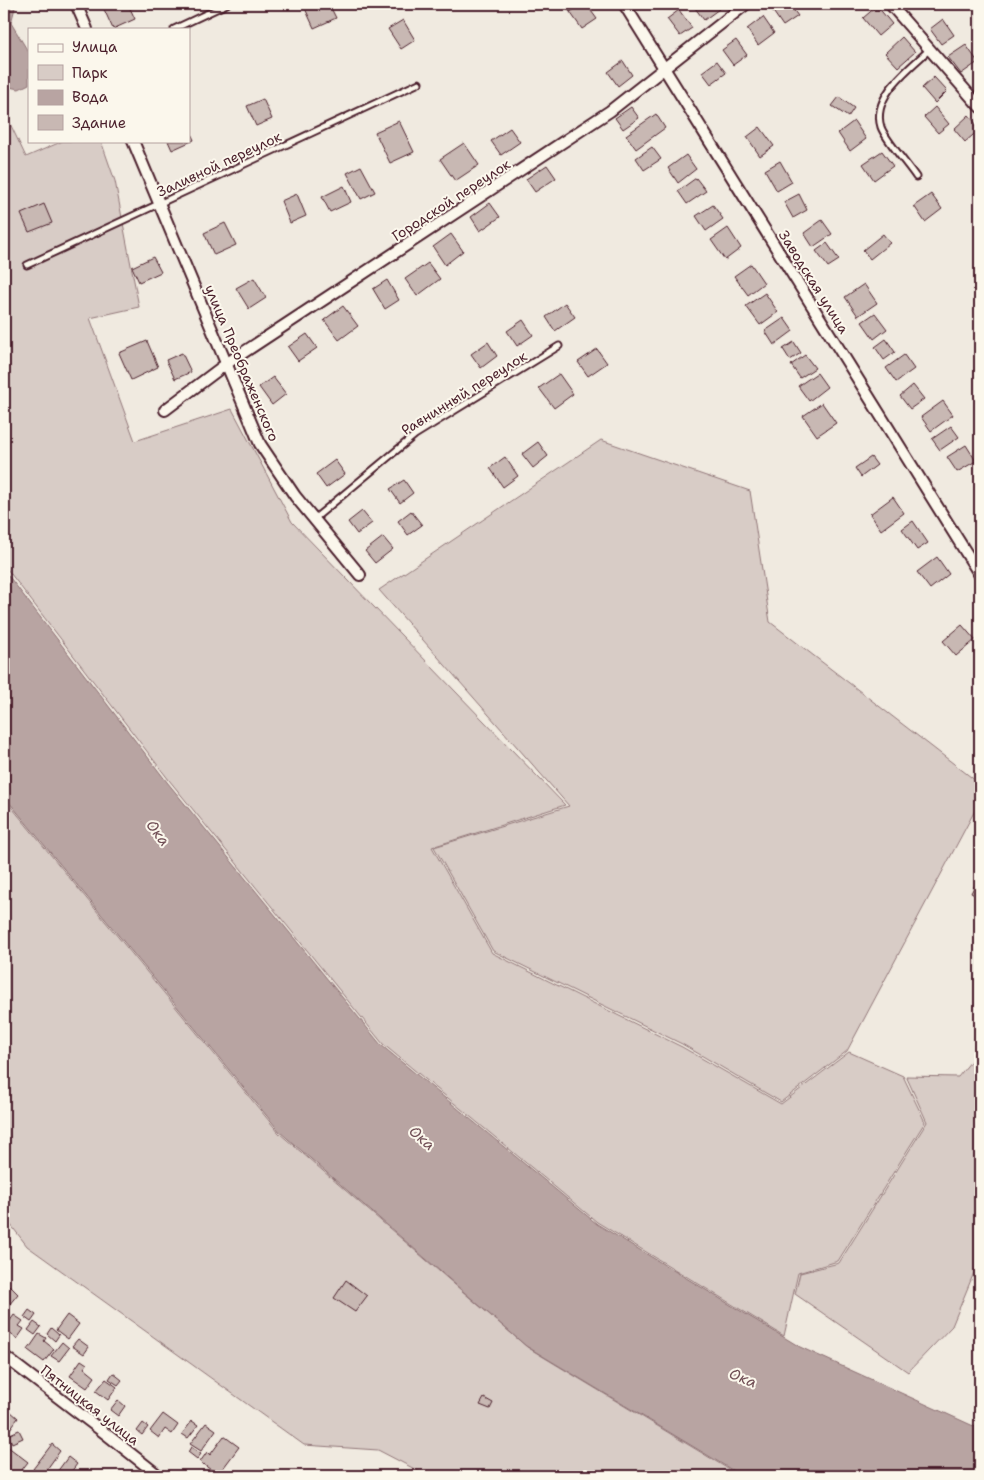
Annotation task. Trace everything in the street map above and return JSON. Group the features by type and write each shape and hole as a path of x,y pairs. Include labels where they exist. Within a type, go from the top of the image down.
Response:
{"street":[{"path":"76,4 87,28"},
{"name":"Заводская улица","path":"624,4 980,575"},
{"name":"Городской переулок","path":"165,410 226,364 610,111 746,4"},
{"path":"890,4 980,107"},
{"name":"улица Преображенского","path":"133,142 260,444 295,496 360,575"},
{"name":"Пятницкая улица","path":"4,1356 159,1476"}],"lane":[{"path":"176,28 227,4"},
{"path":"916,177 881,128 878,115 883,100 895,82 930,50"},
{"name":"Заливной переулок","path":"27,265 419,83"},
{"name":"Равнинный переулок","path":"314,519 415,435 560,346"}],"green space":[{"path":"4,111 26,157 61,142 101,142 115,181 139,307 90,318 135,441 232,409 292,522 565,805 432,847 492,953 682,1047 781,1104 849,1052 903,1076 925,1122 838,1261 798,1273 784,1336 597,1222 383,1044 169,780 4,565"},
{"path":"601,440 750,491 770,622 980,784 980,801 847,1051 781,1102 682,1044 493,951 434,847 569,806 379,590"},
{"path":"4,798 279,1133 527,1347 740,1476 428,1476 378,1450 304,1445 27,1246 4,1216"},
{"path":"980,1050 980,1258 952,1326 908,1372 795,1294 800,1273 839,1263 927,1122 906,1076 958,1077"}],"water":[{"path":"4,4 16,4 11,23 28,51 28,84 19,89 4,86"},
{"name":"Ока","path":"4,570 167,782 381,1045 597,1224 800,1347 980,1429 980,1476 742,1476 526,1346 280,1132 4,796"}],"building":[{"path":"109,4 128,4 135,19 113,28 103,7"},
{"path":"308,4 329,4 336,18 314,28 304,6"},
{"path":"564,4 583,4 570,12"},
{"path":"586,4 597,19 582,29 570,12"},
{"path":"692,4 715,4 719,9 704,20"},
{"path":"780,4 789,4 798,16 783,26 772,10"},
{"path":"877,6 892,24 878,36 863,18"},
{"path":"679,10 692,28 680,36 667,19"},
{"path":"763,17 774,33 758,45 747,29"},
{"path":"943,19 954,35 941,44 930,29"},
{"path":"403,20 415,40 401,49 388,29"},
{"path":"902,37 915,52 898,67 885,53"},
{"path":"736,40 747,55 733,65 722,50"},
{"path":"966,45 978,62 961,74 948,57"},
{"path":"623,61 632,75 618,86 608,72"},
{"path":"717,61 726,73 711,84 702,72"},
{"path":"934,77 947,91 935,103 922,88"},
{"path":"839,97 854,108 848,117 832,106"},
{"path":"263,99 272,119 256,126 247,106"},
{"path":"631,107 639,118 623,129 615,118"},
{"path":"935,107 949,124 938,133 924,117"},
{"path":"656,114 665,128 636,149 626,135"},
{"path":"969,115 980,129 965,142 954,129"},
{"path":"399,121 414,152 390,163 375,132"},
{"path":"854,121 866,139 850,151 838,133"},
{"path":"760,127 774,146 760,156 747,137"},
{"path":"510,128 520,142 501,155 491,141"},
{"path":"190,131 194,140 190,142"},
{"path":"168,142 190,142 172,150"},
{"path":"464,143 479,165 455,181 440,159"},
{"path":"652,147 661,159 644,170 636,158"},
{"path":"882,151 893,166 874,180 863,164"},
{"path":"686,155 696,169 678,183 668,168"},
{"path":"780,161 792,182 777,191 765,170"},
{"path":"547,165 556,178 535,192 526,179"},
{"path":"361,166 375,192 361,199 347,173"},
{"path":"696,178 706,191 687,204 678,191"},
{"path":"344,186 351,202 330,212 322,197"},
{"path":"297,194 306,216 290,223 281,201"},
{"path":"799,194 807,210 793,218 784,202"},
{"path":"931,194 942,209 925,222 914,206"},
{"path":"490,203 500,217 480,231 471,217"},
{"path":"44,204 52,223 29,232 21,214"},
{"path":"713,205 723,219 706,231 696,216"},
{"path":"822,220 832,234 813,247 804,233"},
{"path":"225,223 236,245 214,255 204,233"},
{"path":"728,228 741,248 725,260 711,240"},
{"path":"451,234 463,251 445,265 433,247"},
{"path":"883,234 890,243 870,259 863,250"},
{"path":"827,243 839,260 828,267 816,251"},
{"path":"153,257 161,272 139,282 132,267"},
{"path":"428,263 440,279 417,296 405,279"},
{"path":"751,264 764,283 748,295 734,276"},
{"path":"254,278 266,298 249,309 236,288"},
{"path":"387,280 399,300 385,309 373,289"},
{"path":"864,284 877,303 858,316 845,297"},
{"path":"765,293 778,312 760,325 746,306"},
{"path":"565,303 575,317 555,331 546,317"},
{"path":"343,306 358,326 339,340 324,320"},
{"path":"875,313 887,329 874,339 862,322"},
{"path":"784,318 793,331 774,345 765,331"},
{"path":"523,320 533,335 517,346 507,331"},
{"path":"307,334 317,348 298,361 288,347"},
{"path":"886,339 895,352 884,360 875,347"},
{"path":"147,341 158,367 131,380 119,353"},
{"path":"488,342 497,356 481,368 471,354"},
{"path":"794,342 801,353 790,360 783,349"},
{"path":"597,349 607,363 588,376 578,362"},
{"path":"182,353 191,372 175,379 166,360"},
{"path":"805,355 815,368 800,378 791,365"},
{"path":"904,355 914,369 896,382 886,368"},
{"path":"817,373 827,387 809,401 798,386"},
{"path":"559,374 573,394 554,408 539,388"},
{"path":"273,377 286,394 272,405 259,387"},
{"path":"913,385 924,399 910,409 900,396"},
{"path":"943,401 953,415 931,431 921,417"},
{"path":"822,403 836,423 817,436 803,416"},
{"path":"951,426 959,437 940,450 932,439"},
{"path":"538,442 548,456 533,468 522,454"},
{"path":"966,445 976,461 957,472 947,457"},
{"path":"505,457 518,476 503,487 490,468"},
{"path":"871,457 877,465 861,477 855,468"},
{"path":"335,460 345,474 326,488 316,474"},
{"path":"404,480 413,493 400,503 390,489"},
{"path":"893,497 904,513 881,530 870,514"},
{"path":"362,511 372,523 357,534 348,522"},
{"path":"411,511 422,525 408,535 398,521"},
{"path":"913,521 928,543 917,550 902,529"},
{"path":"383,537 393,549 375,563 365,551"},
{"path":"937,557 949,574 930,589 917,572"},
{"path":"962,625 975,640 956,656 943,641"},
{"path":"980,875 980,898 971,893"},
{"path":"346,1280 367,1296 355,1312 334,1298"},
{"path":"9,1285 18,1294 4,1311 4,1291"},
{"path":"29,1310 36,1315 31,1322 24,1317"},
{"path":"14,1315 23,1321 19,1326 24,1329 17,1339 4,1329"},
{"path":"67,1315 79,1324 68,1339 56,1330"},
{"path":"34,1322 41,1327 35,1335 28,1330"},
{"path":"51,1328 59,1335 55,1341 47,1334"},
{"path":"39,1334 46,1338 44,1341 54,1349 44,1362 28,1350"},
{"path":"78,1339 89,1347 84,1354 72,1346"},
{"path":"62,1342 69,1348 59,1361 51,1356"},
{"path":"81,1360 87,1364 84,1368 95,1377 87,1388 70,1376"},
{"path":"113,1373 122,1380 118,1385 109,1379"},
{"path":"106,1379 117,1387 108,1400 96,1391"},
{"path":"484,1398 493,1403 490,1409 480,1405"},
{"path":"118,1400 125,1406 118,1416 110,1410"},
{"path":"10,1411 18,1418 10,1429 4,1425 4,1419"},
{"path":"163,1414 178,1425 172,1434 165,1429 159,1438 150,1431"},
{"path":"192,1421 198,1425 188,1438 182,1434"},
{"path":"143,1423 148,1427 142,1435 137,1431"},
{"path":"206,1423 216,1430 201,1451 190,1444"},
{"path":"19,1430 23,1438 12,1443 8,1435"},
{"path":"224,1436 239,1447 218,1475 200,1462 207,1452 210,1455"},
{"path":"52,1444 60,1451 42,1476 33,1469"},
{"path":"7,1446 28,1462 17,1476 8,1476 4,1473 9,1465 4,1461 4,1450"},
{"path":"191,1447 201,1454 197,1459 188,1452"},
{"path":"68,1457 77,1464 68,1476 54,1476"}]}
